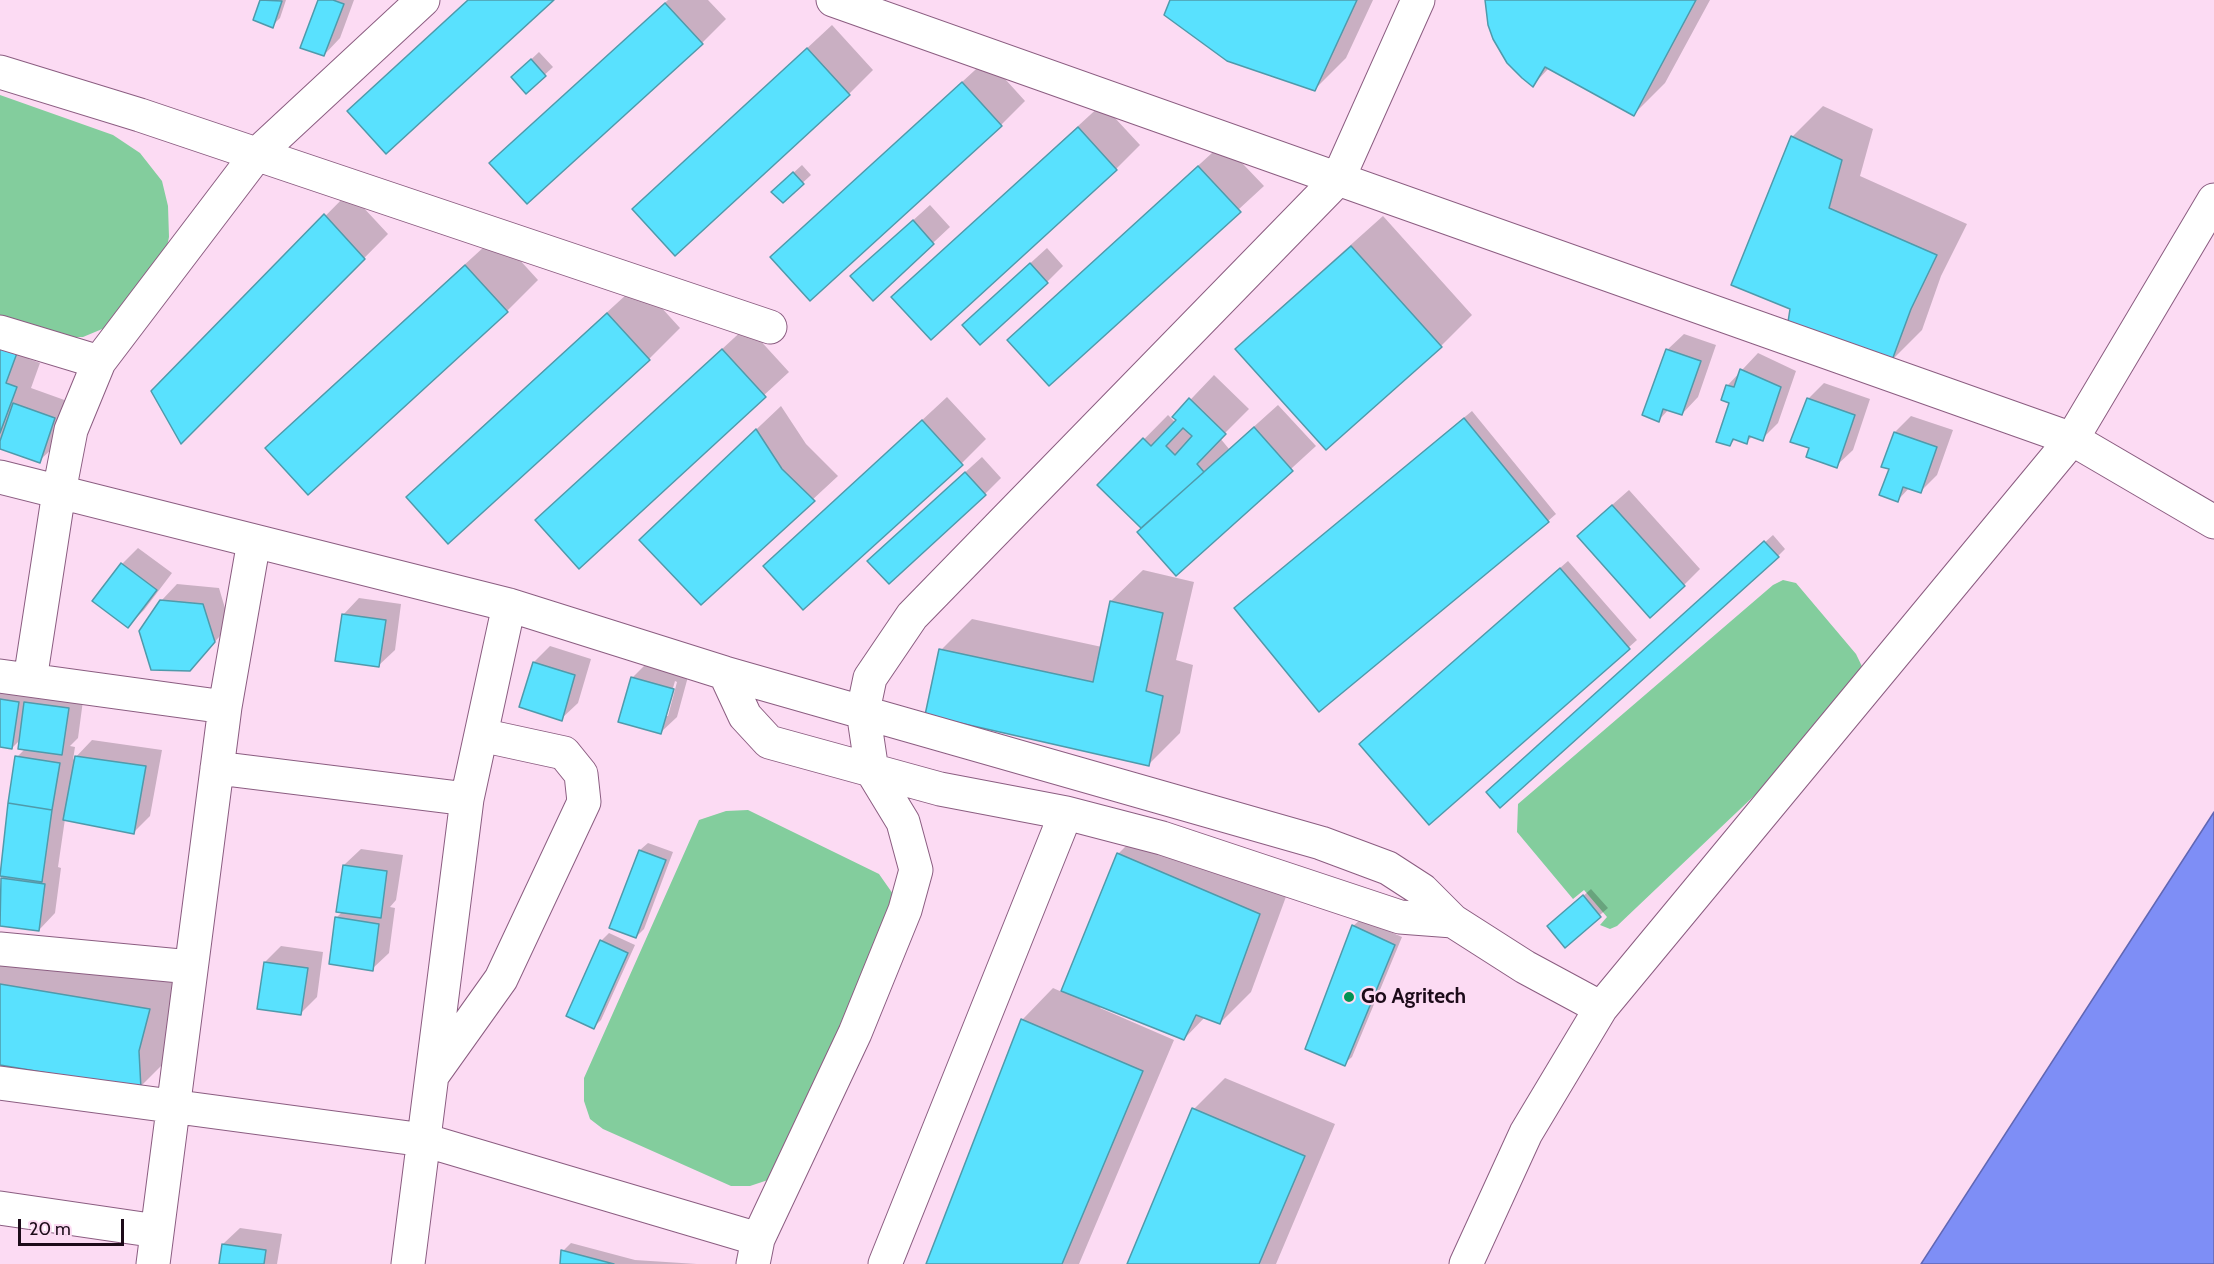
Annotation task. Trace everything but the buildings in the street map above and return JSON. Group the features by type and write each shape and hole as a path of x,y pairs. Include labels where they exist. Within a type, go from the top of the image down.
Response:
{"lane":[{"path":"225,706 15,678 59,492 71,430 99,362 257,154 423,0"},
{"path":"832,0 2072,439 2214,522"},
{"path":"0,1083 424,1140 755,1251 855,1033 905,910 916,870 903,822 872,771 863,711 870,678 912,616 1338,179 1418,0"},
{"path":"0,72 257,154 770,327"},
{"path":"1466,1264 1526,1133 1601,1008 2072,439 2214,200"},
{"path":"0,332 99,362"},
{"path":"0,477 509,605 725,673 1321,843 1388,868 1422,890 1453,921 1525,967 1601,1008"},
{"path":"153,1264 225,706 254,541"},
{"path":"408,1264 467,799 509,605"},
{"path":"725,673 746,716 769,742 940,789 1066,813 1162,838 1400,917 1453,921"},
{"path":"432,1076 501,979 584,802 581,774 564,753 481,735"},
{"path":"217,768 467,799"},
{"path":"1162,838 1171,801"},
{"path":"885,1264 1066,813"},
{"path":"1233,861 1247,822"},
{"path":"0,948 191,967"},
{"path":"0,1208 157,1231"}],"green space":[{"path":"0,95 113,135 140,153 162,181 168,206 169,237 164,261 107,327 83,337 49,337 0,319"},
{"path":"1783,580 1796,583 1856,654 1869,681 1856,699 1617,926 1610,929 1600,925 1607,917 1584,890 1573,899 1517,832 1518,804 1773,585"},
{"path":"748,810 879,874 893,894 892,919 768,1180 750,1186 731,1186 603,1129 590,1119 584,1101 584,1078 699,820 726,811"}],"water":[{"path":"2214,812 2214,1264 1921,1264"}],"place":[{"name":"Go Agritech","path":"1349,997"}]}
